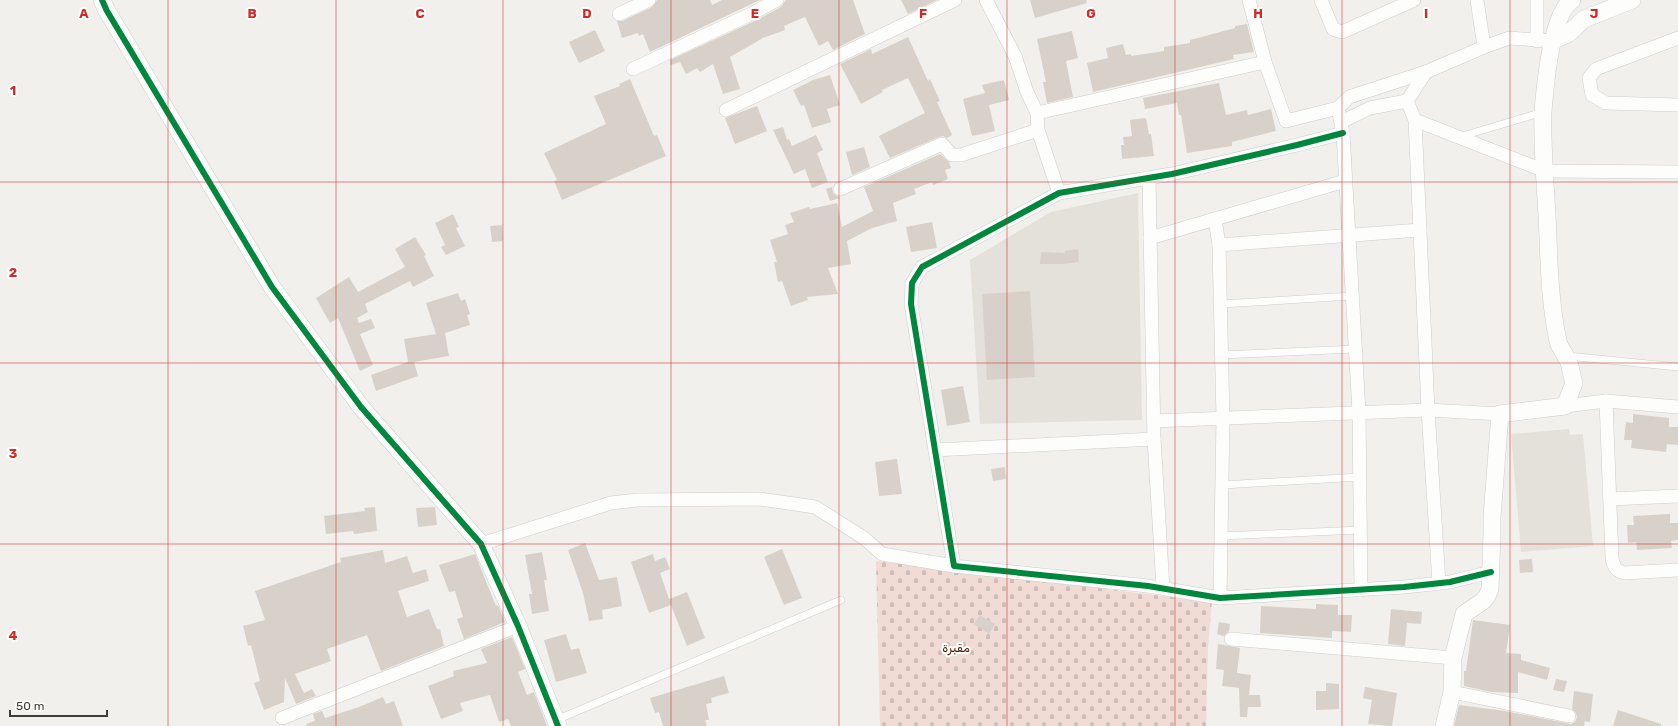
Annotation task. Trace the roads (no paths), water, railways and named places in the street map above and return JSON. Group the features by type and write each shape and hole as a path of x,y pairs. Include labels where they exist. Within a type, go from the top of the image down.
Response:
{"street":[{"path":"102,0 107,11 272,287 361,407 481,544 518,626 557,723"},
{"path":"619,14 649,0"},
{"path":"633,69 753,13 777,0"},
{"path":"726,110 955,0"},
{"path":"986,0 1015,56 1027,92 1037,113 1038,130 1059,193"},
{"path":"1249,0 1265,62 1286,121 1338,108 1349,97 1426,72 1508,38 1544,41 1568,34 1584,19 1632,0"},
{"path":"1321,0 1333,29 1342,32 1414,0"},
{"path":"1477,0 1484,47"},
{"path":"1538,0 1544,41 1544,171 1551,295 1559,343 1566,356 1574,383 1565,406"},
{"path":"1544,41 1566,4 1572,0"},
{"path":"1678,38 1596,69 1589,78 1592,95 1606,103 1678,105"},
{"path":"1037,113 1265,62"},
{"path":"954,566 911,304 912,283 922,267 1059,193 1172,174 1296,145 1342,127 1370,108 1407,101 1426,72"},
{"path":"1407,101 1415,120 1428,410 1439,583"},
{"path":"1338,108 1342,127 1359,412 1361,590"},
{"path":"1415,120 1544,171 1678,172"},
{"path":"840,189 942,144 952,155 960,155 1038,130"},
{"path":"1149,178 1154,439 1163,588"},
{"path":"1150,238 1345,181"},
{"path":"1215,219 1220,245 1223,418 1220,598"},
{"path":"1220,245 1420,230"},
{"path":"1154,421 1428,410 1500,414 1606,401 1678,407"},
{"path":"1606,401 1612,558 1614,566 1624,573 1678,570"},
{"path":"1444,726 1452,692 1453,658 1464,614 1483,601 1490,589 1492,517 1500,414"},
{"path":"935,450 1154,439"},
{"path":"1610,499 1678,496"},
{"path":"481,544 611,503 637,500 760,499 815,507 864,538 882,554 954,566 1163,588 1220,598 1361,590 1439,583 1490,572"},
{"path":"282,718 518,626"},
{"path":"1231,639 1453,658"},
{"path":"1452,692 1569,716"}],"lane":[{"path":"1457,137 1543,112"},
{"path":"1221,304 1352,296"},
{"path":"1222,355 1355,349"},
{"path":"1566,356 1678,367"},
{"path":"1222,485 1360,477"},
{"path":"1221,536 1360,530"},
{"path":"557,723 841,600"}],"park label":[{"name":"مقبرة","path":"956,648"}]}
